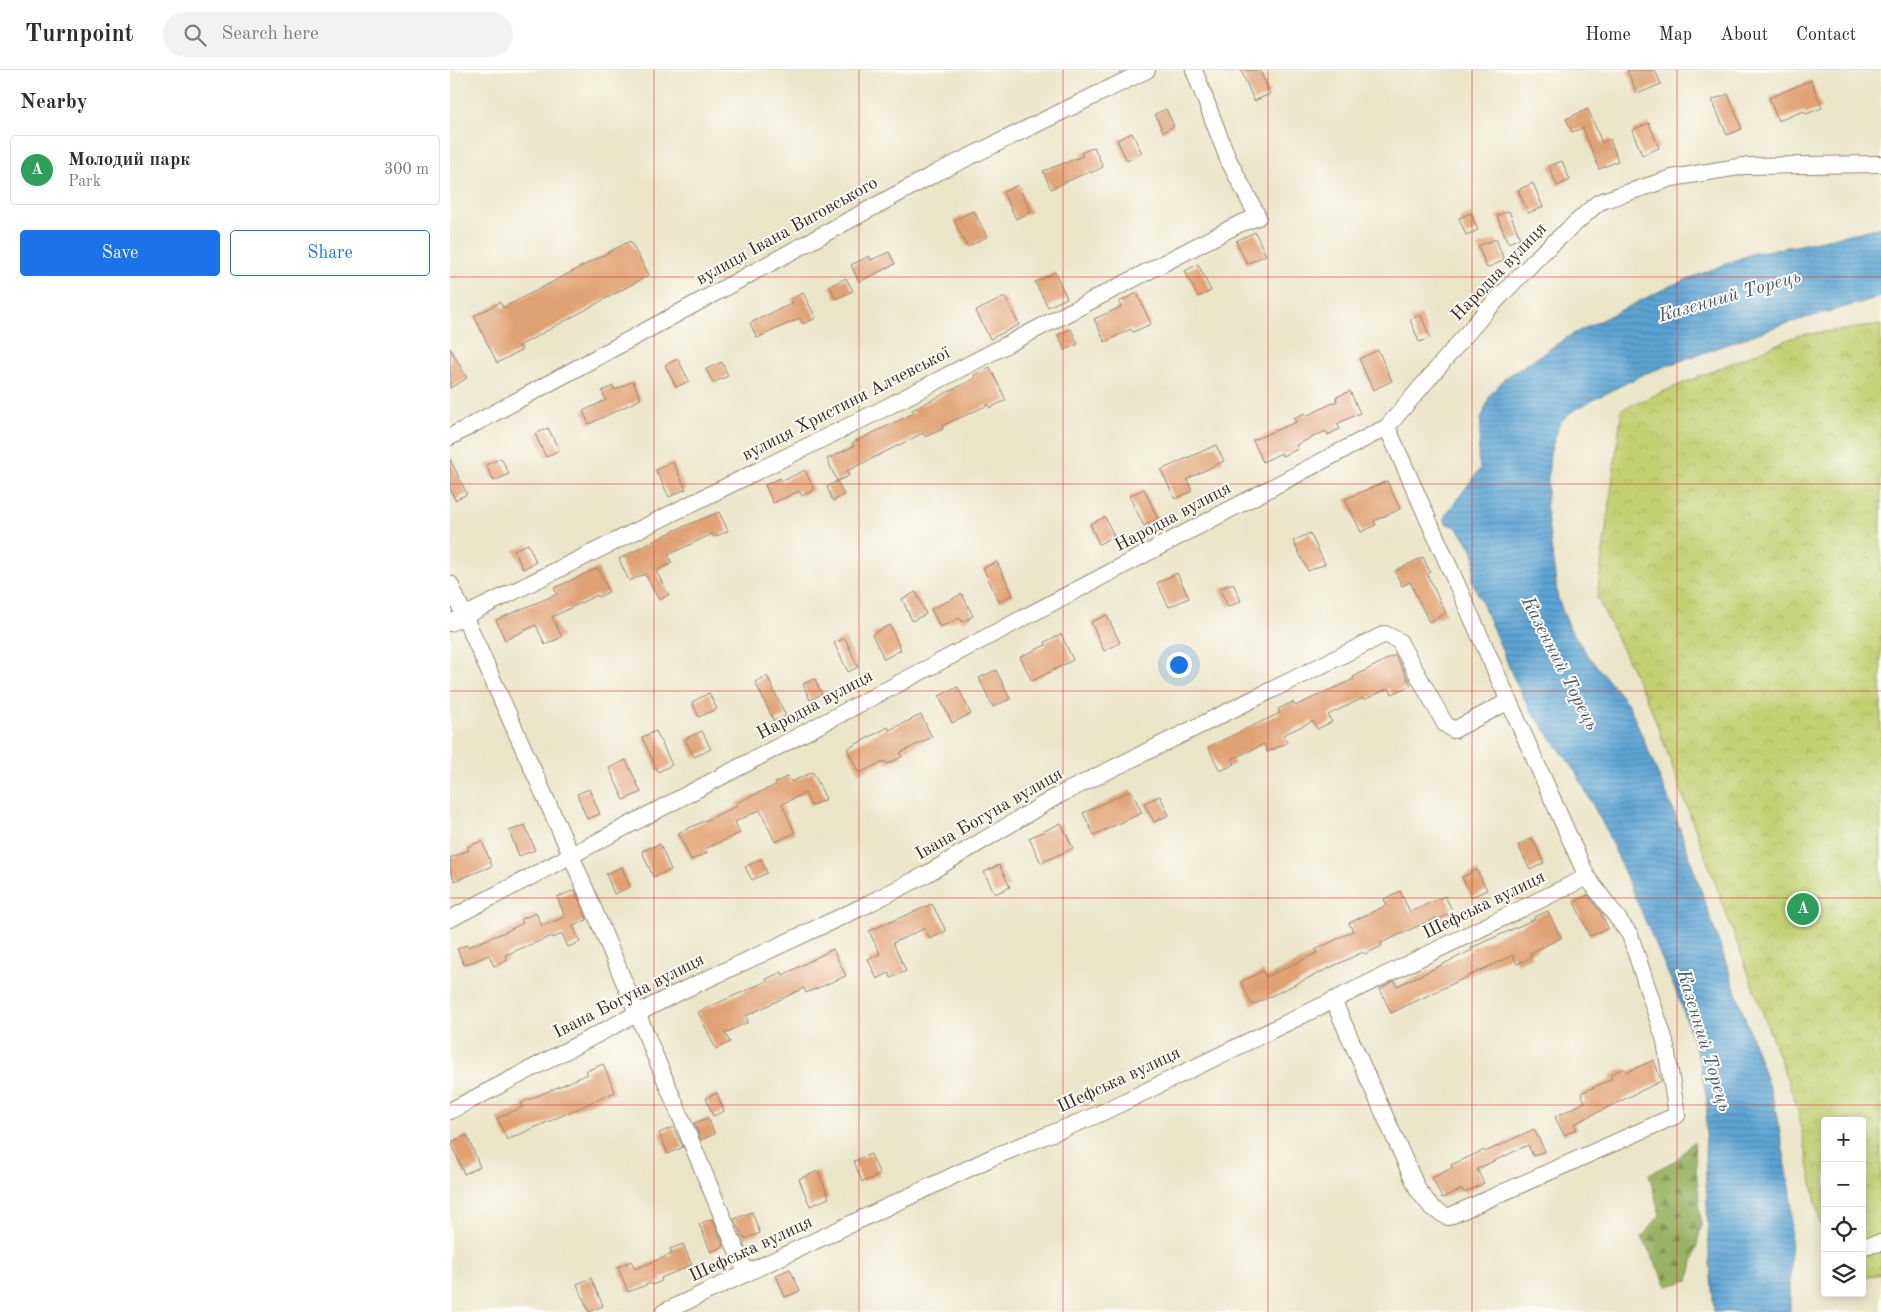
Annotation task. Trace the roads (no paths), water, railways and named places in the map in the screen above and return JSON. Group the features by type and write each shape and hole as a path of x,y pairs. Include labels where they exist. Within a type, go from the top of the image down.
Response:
{"street":[{"name":"вулиця Івана Виговського","path":"450,437 938,172 1147,70"},
{"name":"вулиця Христини Алчевської","path":"450,623 883,409 1239,224 1258,217 1228,159 1194,70"},
{"name":"Народна вулиця","path":"450,919 1387,427 1488,309 1542,253 1599,202 1672,178 1744,166 1881,164"},
{"path":"1333,1000 1418,1190 1432,1208 1448,1217 1678,1114 1665,1041 1630,935 1587,877 1387,427"},
{"path":"450,584 571,856 746,1273"},
{"name":"Івана Богуна вулиця","path":"450,1111 638,1013 860,908 925,875 1059,795 1385,634 1399,641 1446,724 1454,730 1509,701"},
{"name":"Шефська вулиця","path":"664,1312 993,1157 1098,1115 1587,877"},
{"path":"1866,1245 1881,1243"}],"water":[{"name":"Казенний Торець","path":"1881,227 1881,297 1778,326 1644,374 1574,410 1560,422 1550,453 1546,507 1558,599 1570,629 1589,657 1629,705 1674,812 1774,1102 1791,1192 1790,1312 1714,1312 1709,1253 1705,1158 1707,1100 1699,1059 1680,1001 1606,830 1574,769 1531,711 1516,683 1472,580 1475,559 1472,549 1463,535 1454,526 1446,524 1444,517 1480,469 1478,457 1481,420 1490,395 1505,378 1571,335 1670,286 1754,253"}],"place":[{"name":"Молодий парк","path":"1803,909"}]}
